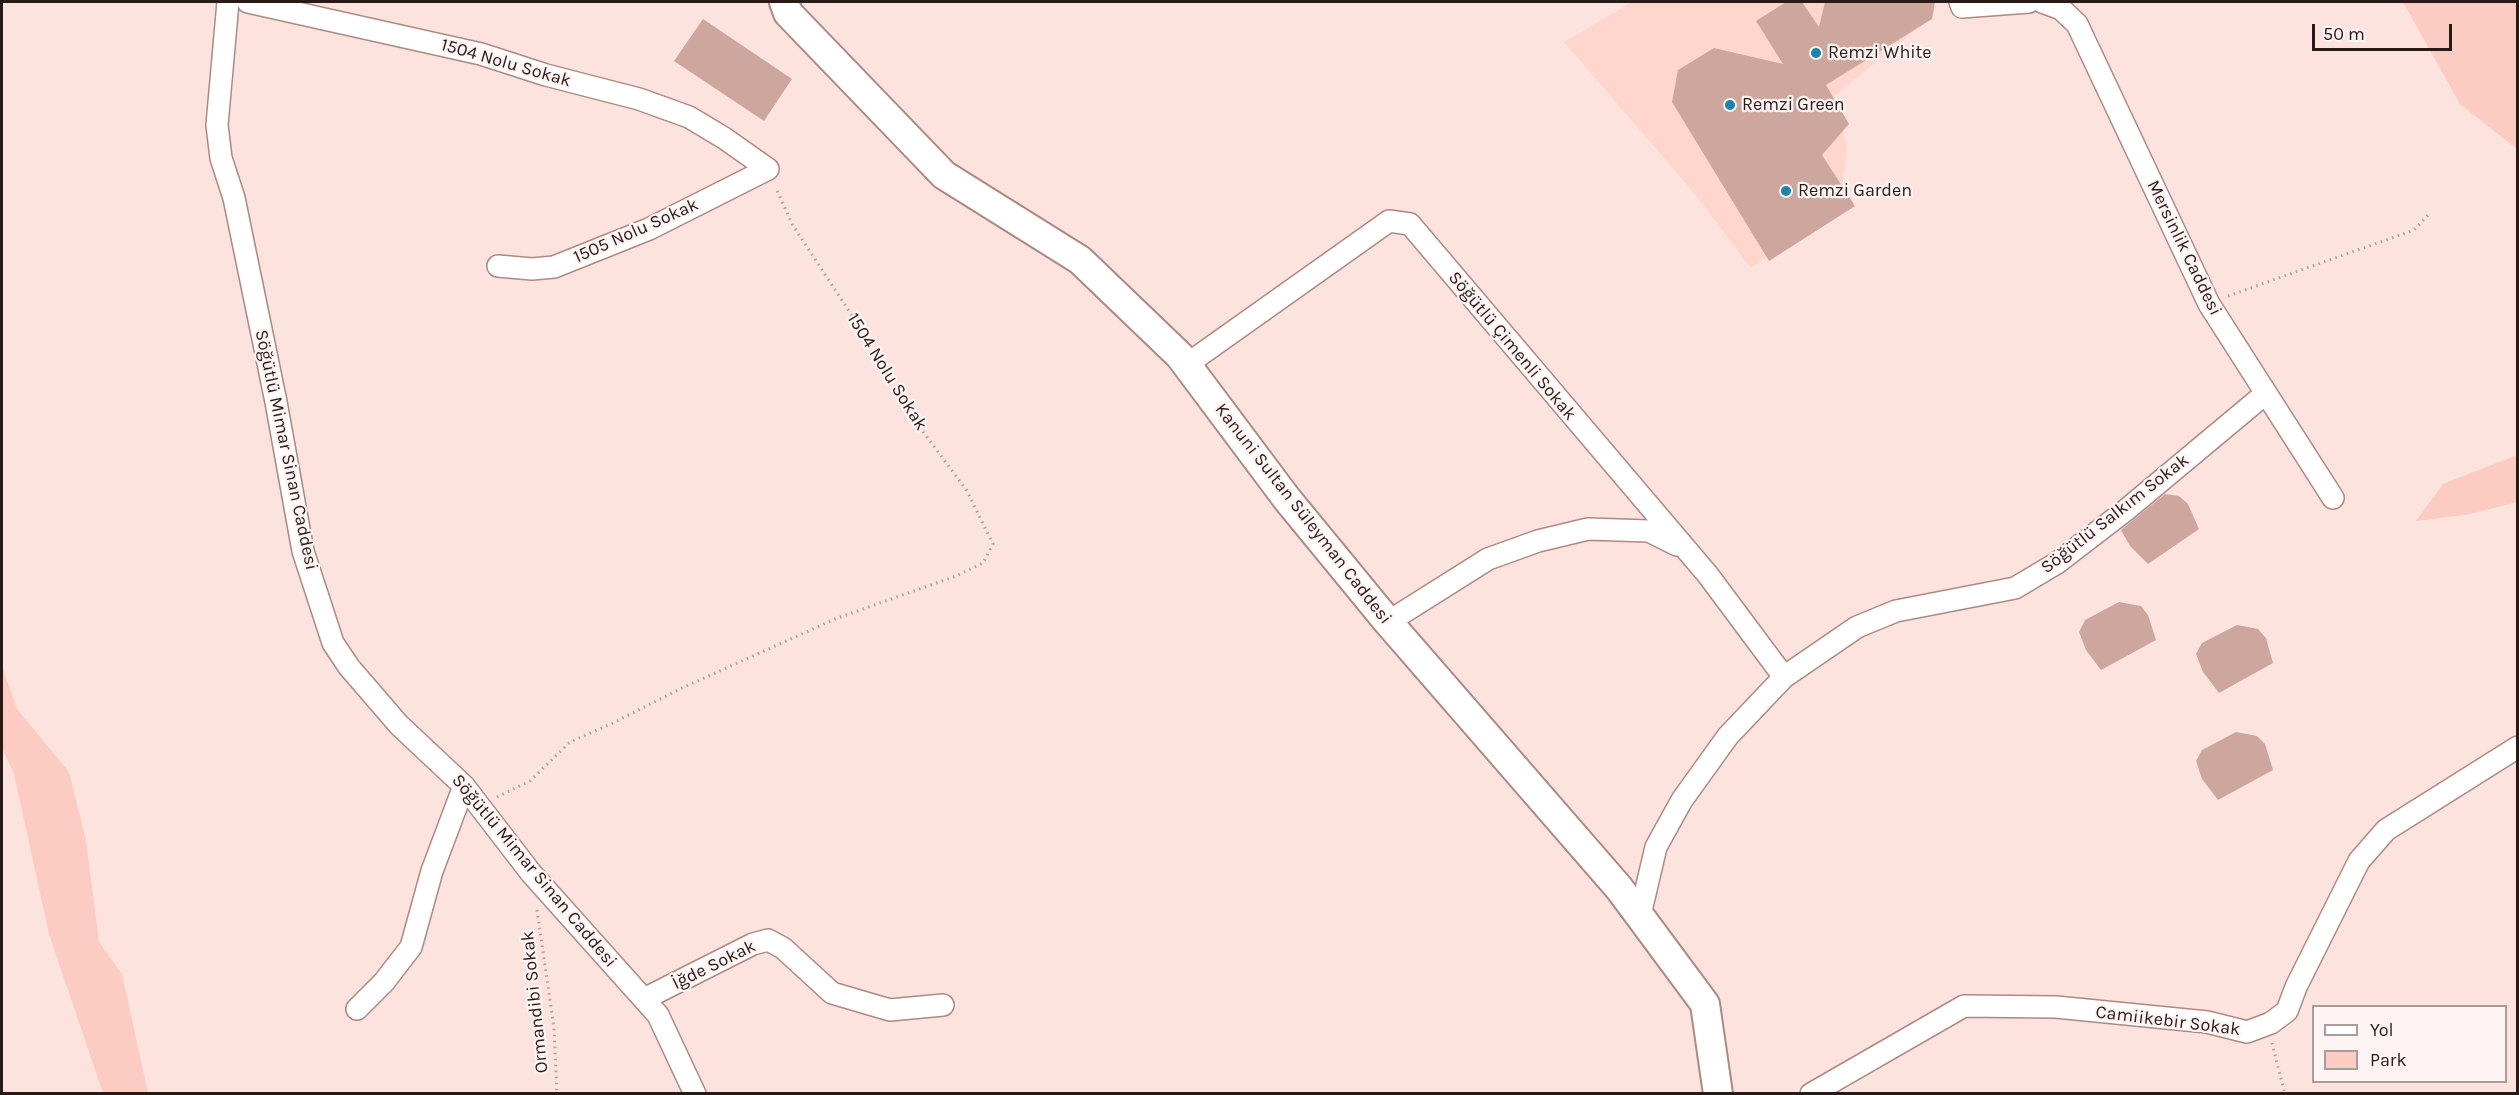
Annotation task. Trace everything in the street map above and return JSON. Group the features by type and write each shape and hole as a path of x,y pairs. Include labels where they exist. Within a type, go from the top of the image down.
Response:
{"street":[{"name":"Söğütlü Mimar Sinan Caddesi","path":"228,2 217,125 221,158 236,210 276,402 303,551 333,643 349,667 399,725 464,786 531,873 658,1015 695,1094"},
{"name":"1504 Nolu Sokak","path":"248,2 481,54 546,75 639,99 689,117 768,169"},
{"path":"1960,2 1962,7 2029,2"},
{"name":"Mersinlik Caddesi","path":"2042,2 2061,9 2077,24 2209,304 2333,498"},
{"name":"Kanuni Sultan Süleyman Caddesi","path":"786,7 945,175 1080,260 1186,365 1287,499 1388,622 1619,888 1705,1004 1718,1094"},
{"name":"1505 Nolu Sokak","path":"498,266 532,269 554,267 649,228 768,169"},
{"name":"Söğütlü Çimenli Sokak","path":"1186,365 1389,221 1410,224 1686,549 1784,677"},
{"name":"Söğütlü Salkım Sokak","path":"1640,915 1656,847 1682,800 1728,736 1784,677 1857,627 1896,611 2015,588 2057,563 2126,510 2265,394"},
{"path":"1388,622 1488,559 1538,541 1588,530 1649,531 1686,549"},
{"path":"2271,1023 2287,1011 2359,861 2386,830 2517,747"},
{"path":"357,1009 384,982 411,947 432,871 464,786"},
{"name":"İğde Sokak","path":"644,999 753,944 768,940 783,948 832,993 890,1010 944,1005"},
{"name":"Camiikebir Sokak","path":"1811,1094 1964,1006 2068,1008 2207,1022 2247,1032 2271,1023"}],"path":[{"name":"1504 Nolu Sokak","path":"479,806 530,781 570,742 682,688 835,619 956,576 983,563 993,543 967,491 910,414 887,369 792,224 768,169"},
{"path":"2209,304 2414,230 2431,212"},
{"name":"Ormandibi Sokak","path":"536,907 554,1028 557,1094"},
{"path":"2271,1023 2272,1049 2285,1094"}],"shaded area":[{"path":"1632,2 1934,2 1934,14 1832,98 1847,145 1840,206 1751,268 1695,194 1564,42"}],"green space":[{"path":"2403,2 2517,2 2517,149 2460,104"},
{"path":"2517,455 2517,502 2470,514 2416,521 2443,484"},
{"path":"2,666 17,709 69,772 86,841 99,942 122,974 148,1093 103,1093 49,934 14,774 2,748"}],"building":[{"path":"1786,2 1802,2 1819,27 1825,2 1935,2 1932,19 1826,85 1849,124 1822,155 1855,206 1769,261 1672,102 1678,70 1714,48 1783,64 1756,21"},
{"path":"703,19 792,79 764,121 674,61"},
{"path":"2165,494 2179,496 2188,504 2199,529 2148,564 2130,546 2121,530"},
{"path":"2119,602 2141,606 2148,615 2156,640 2101,670 2086,650 2079,632 2085,620"},
{"path":"2237,625 2258,629 2266,638 2273,663 2219,693 2203,672 2196,654 2202,643"},
{"path":"2236,732 2257,736 2265,744 2273,770 2218,800 2202,779 2196,761 2202,750"}],"place":[{"name":"Remzi White","path":"1816,53"},
{"name":"Remzi Green","path":"1730,105"},
{"name":"Remzi Garden","path":"1786,191"}]}
